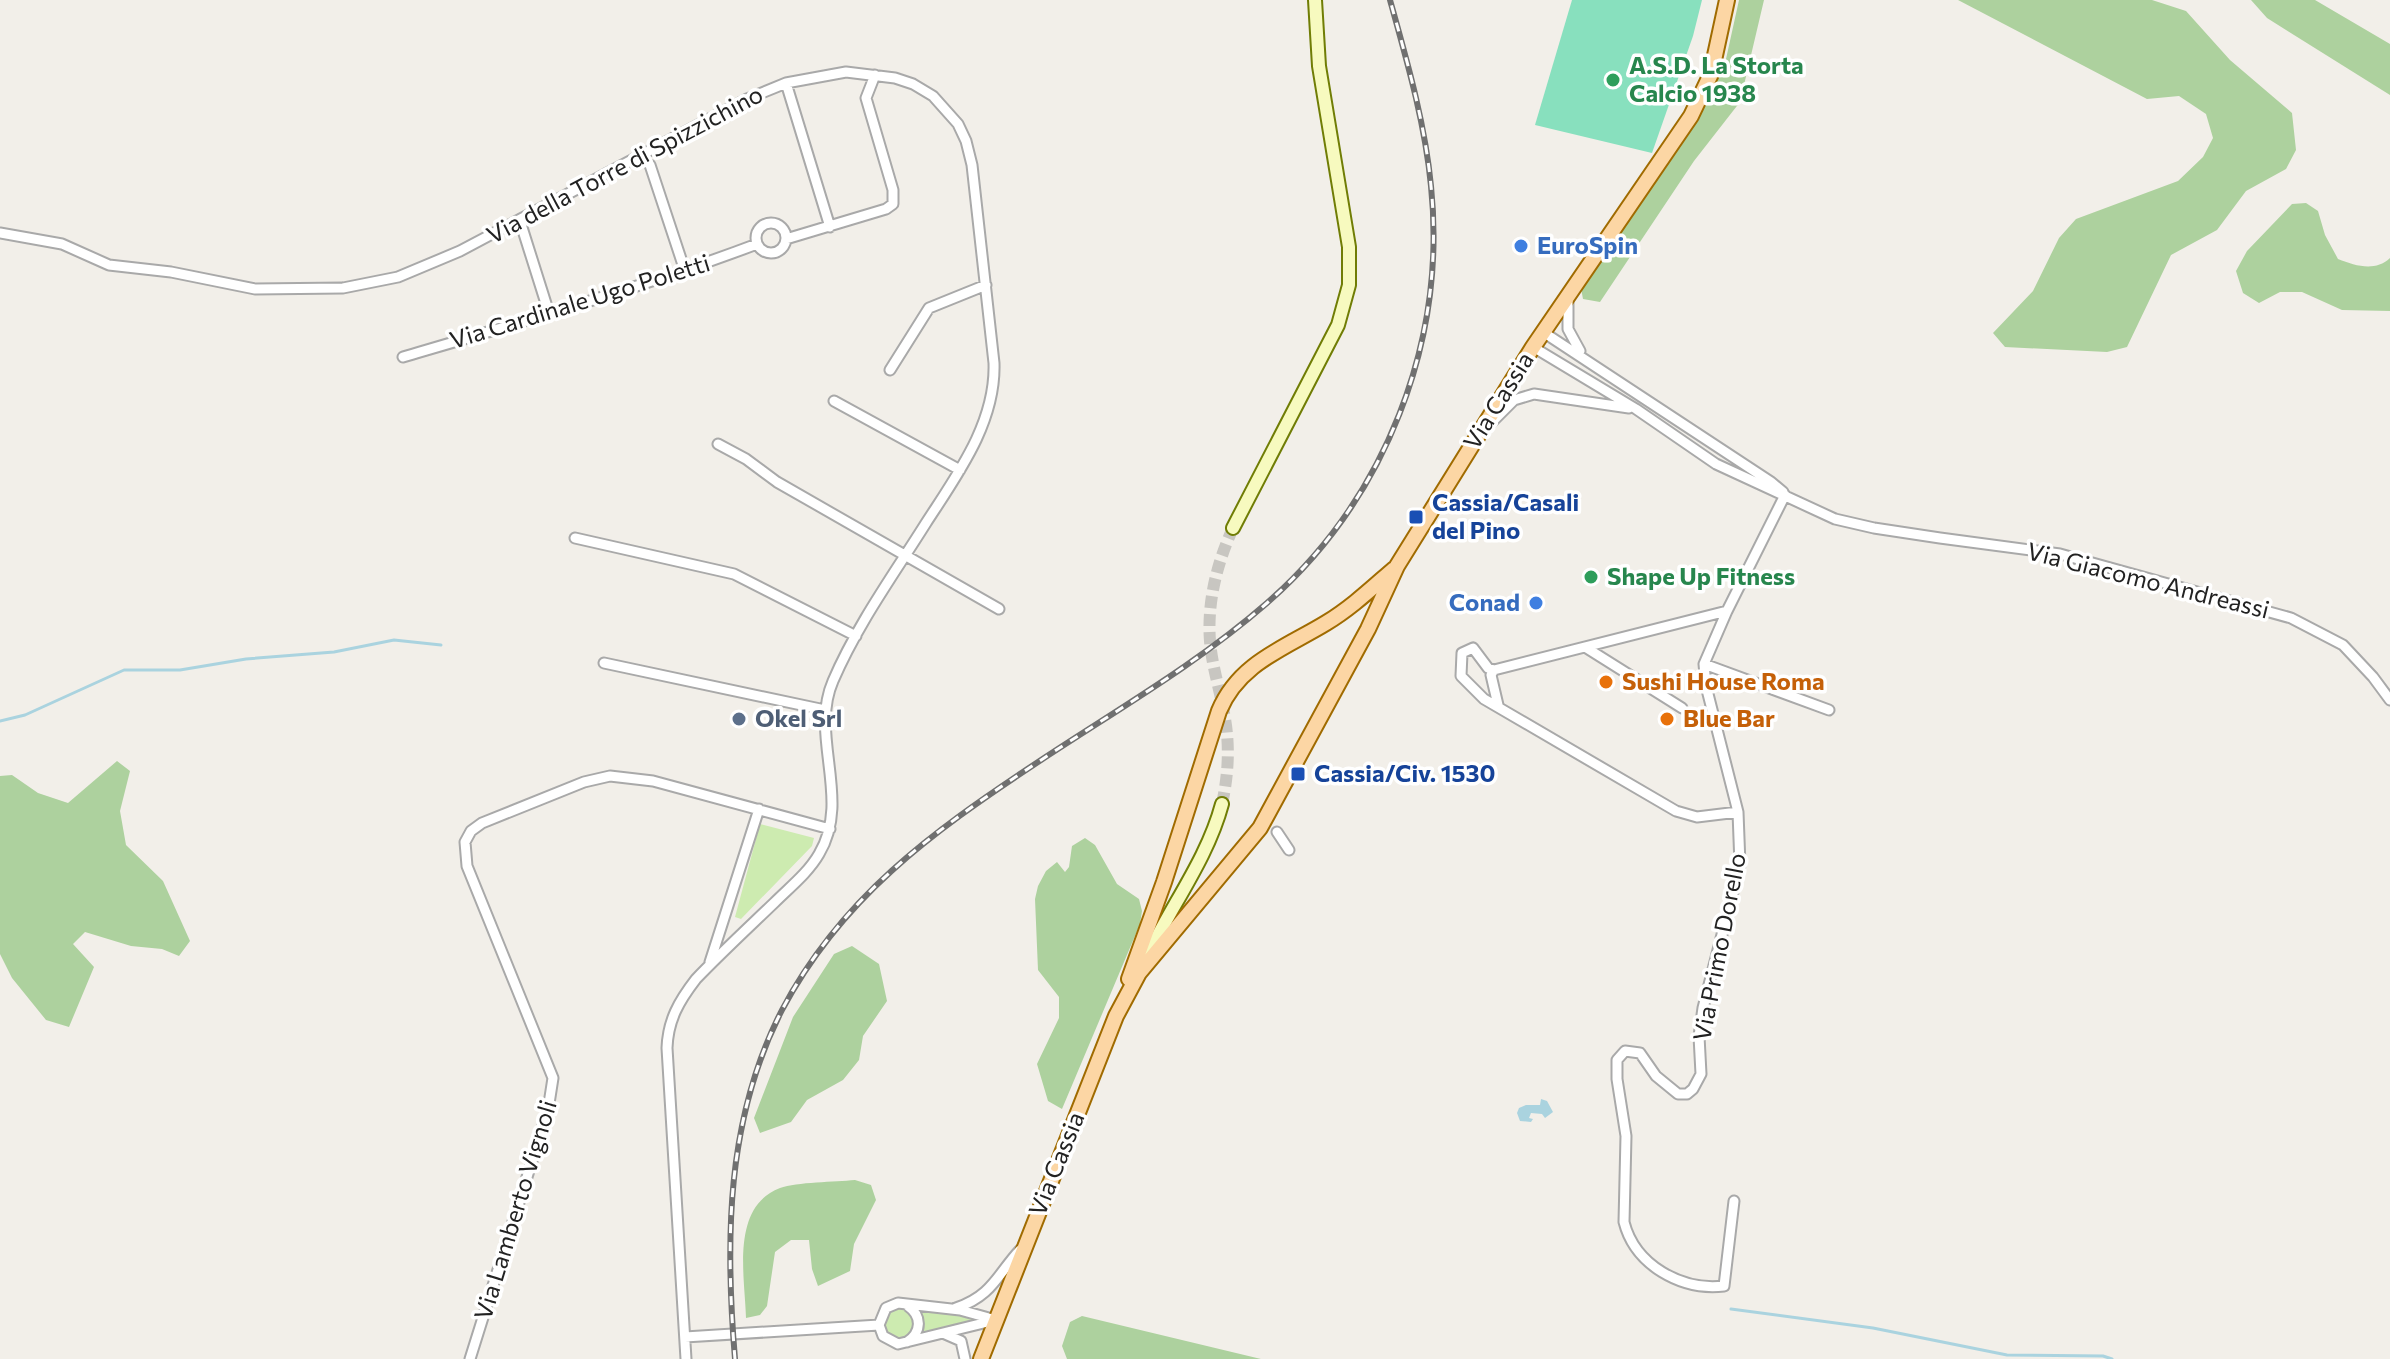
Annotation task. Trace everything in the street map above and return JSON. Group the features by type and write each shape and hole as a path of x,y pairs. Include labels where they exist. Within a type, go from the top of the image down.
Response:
{"main road":[{"path":"1233,528 1334,333 1349,285 1349,247 1321,79 1315,0"},
{"name":"Via Cassia","path":"981,1359 1116,1016 1139,973 1260,828 1368,629 1397,566 1533,347 1701,98 1714,63 1727,0"},
{"path":"1116,1016 1228,692 1255,664 1340,614 1397,566"},
{"path":"1139,973 1162,925 1209,844 1222,804"}],"street":[{"name":"Via della Torre di Spizzichino","path":"0,233 62,244 109,265 171,272 255,289 343,288 398,277 520,221 709,117 786,83 846,72 905,81 927,91 947,108 963,133 972,165 986,285 994,363 993,394 984,421 960,470 856,636 833,681 825,710 833,790 830,829 821,852 810,868 690,987 675,1009 667,1037 686,1359"},
{"name":"Via Cardinale Ugo Poletti","path":"786,239 886,209 893,204 893,190 866,98 875,75"},
{"path":"786,83 830,227"},
{"path":"650,165 685,271"},
{"path":"520,221 549,313"},
{"name":"Via Cardinale Ugo Poletti","path":"766,224 780,226 786,239 782,249 773,253 763,252 757,244 758,230 766,224"},
{"name":"Via Cardinale Ugo Poletti","path":"403,357 685,271 757,244"},
{"path":"890,370 929,308 986,285"},
{"name":"Via Giacomo Andreassi","path":"1568,298 1568,329 1585,357"},
{"name":"Via Giacomo Andreassi","path":"1543,332 1771,482 1785,495"},
{"name":"Via Giacomo Andreassi","path":"1533,347 1636,409 1716,464 1848,522 2060,554 2291,618 2343,645 2390,700"},
{"path":"1588,402 1606,373"},
{"name":"Via Giacomo Andreassi","path":"1475,440 1509,404 1523,396 1540,394 1636,409"},
{"path":"834,401 960,470"},
{"path":"718,444 746,459 777,482 999,609"},
{"path":"1773,491 1780,506"},
{"path":"1785,495 1704,664 1829,710"},
{"path":"575,538 734,574 856,636"},
{"path":"1727,611 1494,670 1488,668 1473,648 1462,653 1461,676 1484,699 1676,811 1697,817 1738,812"},
{"path":"1585,647 1682,708"},
{"path":"604,663 825,710"},
{"name":"Via Primo Dorello","path":"1704,664 1706,686 1738,812 1740,865 1703,1008 1699,1036 1701,1074 1693,1089 1687,1094 1678,1094 1656,1076 1640,1053 1625,1051 1617,1060 1626,1136 1624,1222 1627,1234 1638,1251 1659,1271 1682,1282 1724,1286 1734,1201"},
{"path":"1494,670 1491,675 1498,705"},
{"name":"Via Lamberto Vignoli","path":"470,1359 548,1110 553,1078 471,876 465,858 467,838 476,827 488,820 584,782 610,776 653,781 830,829"},
{"path":"709,966 759,809"},
{"path":"1277,832 1289,850"},
{"path":"953,1309 976,1300 991,1288 1025,1244"},
{"path":"905,1304 915,1312 919,1324 915,1336 905,1343"},
{"path":"905,1304 953,1309 996,1320 905,1343 887,1340 879,1325 879,1318 886,1308 905,1304"},
{"path":"685,1337 879,1325"},
{"path":"937,1334 948,1334 959,1339 965,1359"}],"green space":[{"name":"A.S.D. La Storta Calcio 1938","path":"1572,0 1702,0 1693,36 1652,153 1535,125"},
{"path":"1739,0 1764,0 1740,102 1694,161 1600,302 1583,299 1580,283 1712,87 1726,59"},
{"path":"1958,0 2152,0 2186,11 2230,60 2292,113 2296,150 2286,169 2246,191 2217,230 2171,255 2127,347 2107,352 2005,347 1993,333 2033,291 2059,238 2076,219 2178,181 2203,157 2213,138 2206,114 2179,96 2147,99"},
{"path":"2251,0 2315,0 2390,44 2390,95 2267,18"},
{"path":"2306,203 2318,211 2325,235 2338,259 2372,266 2390,258 2390,311 2342,310 2302,292 2280,292 2259,303 2243,293 2236,271 2247,251 2292,204"},
{"path":"117,761 130,771 120,811 126,845 163,881 190,941 179,956 162,949 131,946 85,932 73,944 94,967 69,1027 46,1020 12,978 0,954 0,776 12,775 38,793 68,803"},
{"path":"760,824 814,838 812,846 741,919 735,917"},
{"path":"1085,838 1095,845 1117,884 1139,899 1142,911 1140,924 1062,1109 1048,1101 1037,1064 1059,1018 1059,997 1038,970 1035,899 1046,871 1057,862 1065,872 1069,867 1072,846"},
{"path":"852,946 879,964 887,1001 863,1036 859,1060 843,1080 807,1100 791,1122 760,1133 754,1118 793,1017 834,954"},
{"path":"855,1180 871,1185 876,1200 854,1244 850,1271 818,1286 812,1269 809,1240 791,1240 775,1252 767,1306 760,1315 746,1318 744,1245 753,1211 764,1197 787,1186"},
{"path":"899,1308 905,1309 913,1317 913,1329 905,1337 899,1338 893,1337 885,1329 884,1323 885,1317 893,1309"},
{"path":"918,1310 974,1316 976,1319 924,1332"},
{"path":"1082,1316 1261,1359 1067,1359 1062,1346 1070,1322"}],"water":[{"path":"1541,1099 1547,1101 1553,1112 1545,1118 1542,1114 1531,1113 1531,1122 1520,1121 1519,1108 1540,1105"}],"waterway":[{"path":"0,721 25,715 124,670 180,670 246,659 334,652 394,640 441,645"},
{"path":"1731,1309 1873,1328 2007,1355 2103,1356 2112,1359"}],"tunnel":[{"path":"1222,804 1227,772 1227,741 1209,626 1214,583 1233,528"}],"railway":[{"path":"735,1359 731,1225 740,1137 763,1051 782,1010 806,970 861,901 925,842 960,815 1183,667 1267,603 1309,562 1345,516 1375,467 1399,414 1417,359 1429,302 1433,244 1431,186 1424,139 1415,92 1390,0"}],"place":[{"name":"A.S.D. La Storta Calcio 1938","path":"1613,80"},
{"name":"EuroSpin","path":"1521,246"},
{"name":"Cassia/Casali del Pino","path":"1416,517"},
{"name":"Shape Up Fitness","path":"1591,577"},
{"name":"Conad","path":"1536,603"},
{"name":"Sushi House Roma","path":"1606,682"},
{"name":"Okel Srl","path":"739,719"},
{"name":"Blue Bar","path":"1667,719"},
{"name":"Cassia/Civ. 1530","path":"1298,774"}]}
